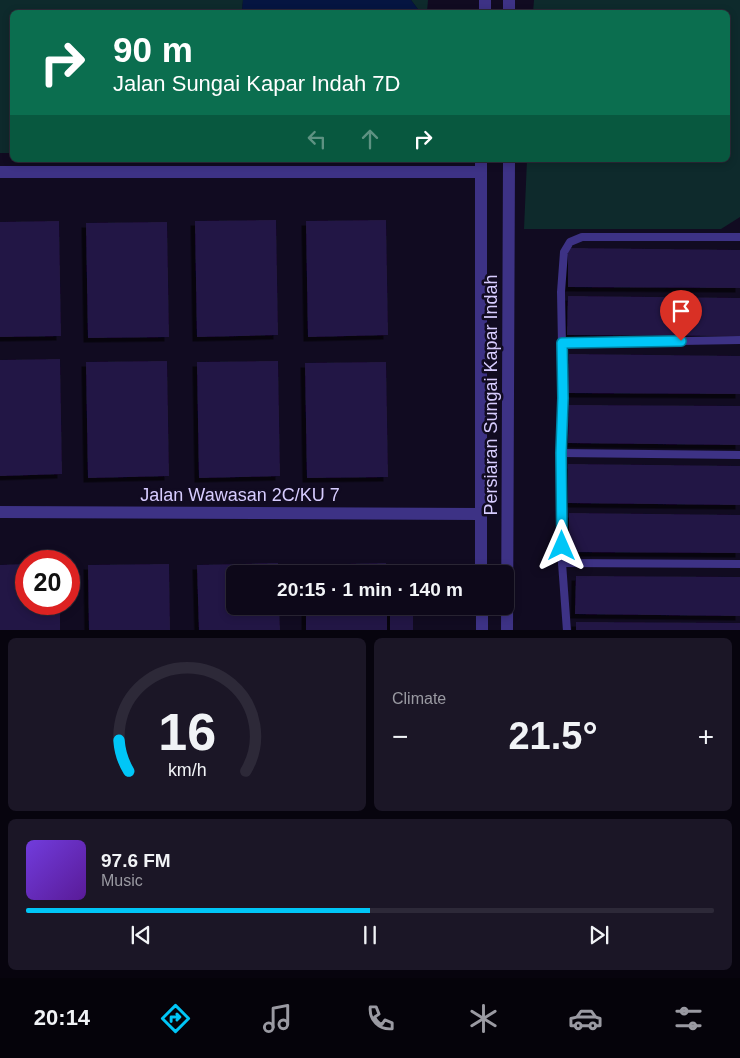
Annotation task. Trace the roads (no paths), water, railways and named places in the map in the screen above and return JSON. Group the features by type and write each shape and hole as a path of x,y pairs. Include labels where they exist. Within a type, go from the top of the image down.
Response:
{"street":[{"name":"Persiaran Sungai Kapar Indah","path":"508,630 509,162"},
{"name":"Persiaran Sungai Kapar Indah","path":"480,166 482,565"},
{"path":"0,172 480,166"},
{"name":"Jalan Wawasan 2C/KU 7","path":"0,512 481,514"},
{"path":"482,615 482,630"}],"lane":[{"path":"567,630 562,564 561,453 563,398 560,292 564,252 570,242 582,237 740,237"},
{"path":"562,343 740,340"},
{"path":"561,453 740,455"},
{"path":"562,564 740,564"}],"water":[{"path":"243,0 411,0 418,10 242,10"}]}
